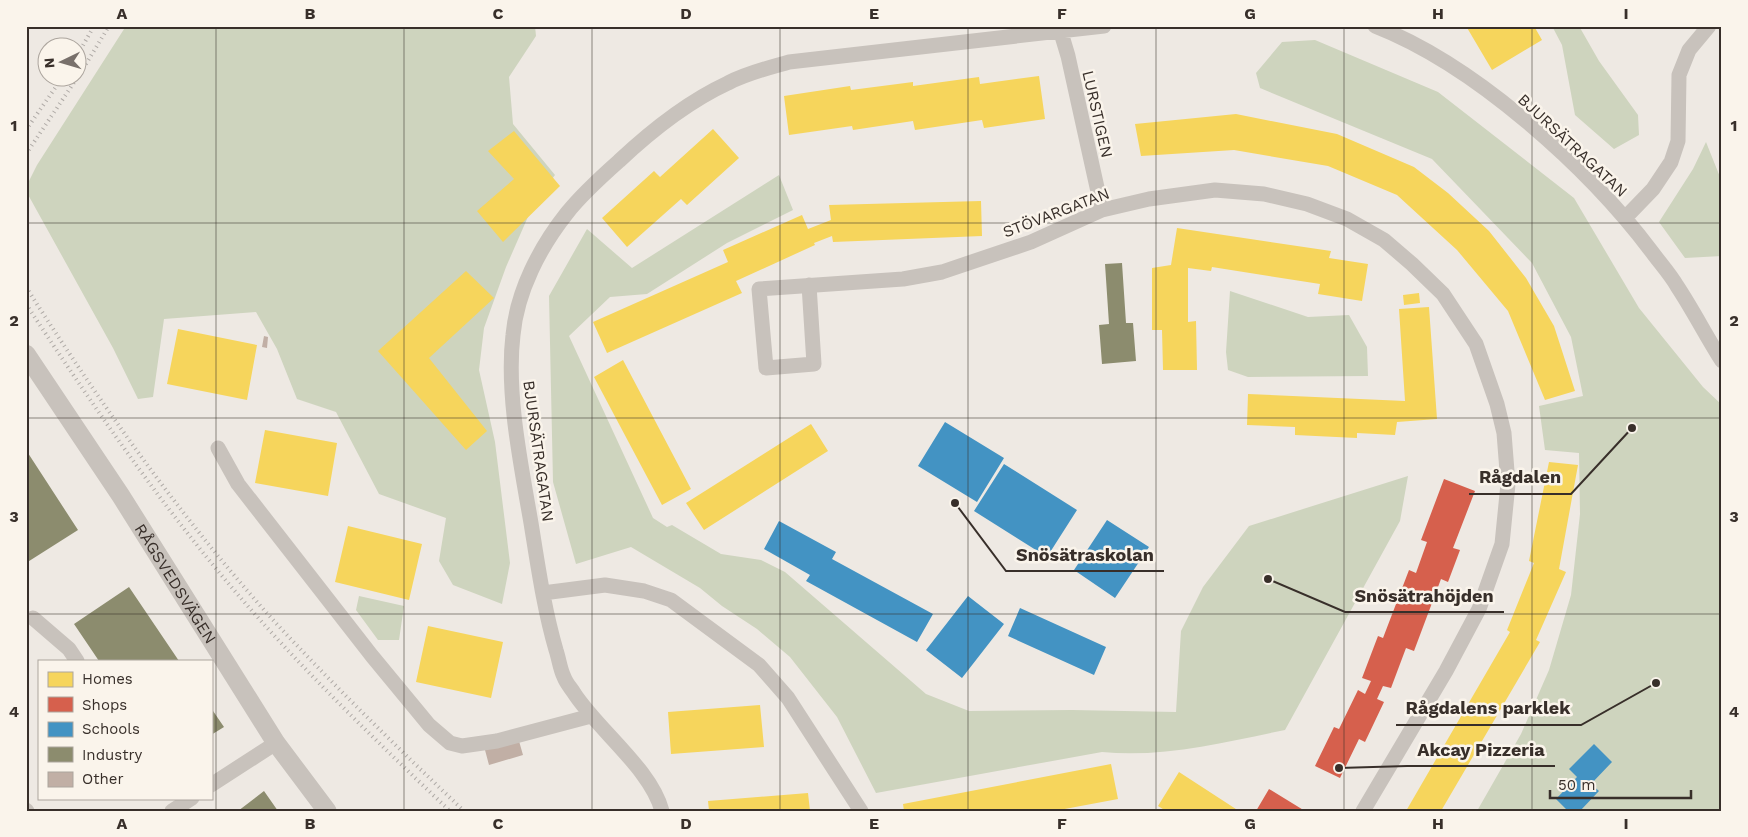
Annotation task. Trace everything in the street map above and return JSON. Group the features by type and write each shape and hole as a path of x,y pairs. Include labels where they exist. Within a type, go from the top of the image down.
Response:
{"street":[{"name":"BJURSÄTRAGATAN","path":"662,811 648,783 631,760 591,716 564,678 550,628 527,501 511,387 512,335 517,308 546,243 568,212 593,185 650,132 688,104 746,75 798,61 1059,29 1104,26"},
{"name":"BJURSÄTRAGATAN","path":"1374,26 1410,42 1460,72 1513,111 1585,175 1625,218 1677,285 1722,361"},
{"path":"1625,218 1653,189 1671,162 1678,141 1679,75 1689,50 1709,26"},
{"name":"LURSTIGEN","path":"1059,29 1068,56 1102,210"},
{"name":"STÖVARGATAN","path":"809,285 814,364 766,368 759,289 809,285 903,279 942,272 1031,242 1102,210 1149,199 1215,190 1264,194 1307,204 1347,219 1384,240 1412,264 1443,294 1476,344 1497,404 1504,433 1508,484 1502,544 1479,609 1446,671 1364,811"},
{"name":"RÅGSVEDSVÄGEN","path":"26,354 121,496 276,743 327,811"},
{"path":"218,448 238,484 372,656 429,725 450,742 462,746 497,741 591,716"},
{"path":"543,593 605,585 644,591 671,600 759,665 788,698 861,811"},
{"path":"33,618 69,649 76,660"},
{"path":"212,784 276,743"},
{"path":"173,807 188,800"}],"green space":[{"path":"126,26 535,26 536,36 509,77 513,124 555,175 534,203 506,267 484,328 479,370 495,442 510,563 502,604 453,585 439,561 446,518 379,494 336,412 297,399 277,349 256,312 164,319 153,397 138,399 113,348 26,191 26,187 37,165"},
{"path":"1552,26 1579,26 1599,61 1638,115 1639,135 1614,149 1575,115 1562,45"},
{"path":"1315,40 1438,92 1574,198 1639,308 1703,387 1722,405 1722,811 1477,811 1521,734 1549,670 1571,595 1580,514 1579,453 1545,450 1539,406 1583,396 1571,337 1532,263 1432,159 1260,88 1256,73 1282,42"},
{"path":"1706,142 1722,182 1722,256 1685,258 1659,222 1693,169"},
{"path":"779,175 793,210 727,243 647,294 610,297 569,336 653,518 667,527 672,525 721,554 761,560 785,572 926,694 969,711 1176,712 1181,631 1203,587 1249,526 1408,476 1400,521 1285,730 1171,751 1148,753 1102,752 876,793 837,717 790,657 757,629 722,606 700,588 631,547 576,564 553,482 549,296 587,229 632,268"},
{"path":"1230,291 1308,317 1349,315 1367,347 1368,376 1248,377 1228,370 1226,352"},
{"path":"359,596 404,606 399,640 378,640 356,610"}],"building: Homes":[{"path":"1466,26 1534,26 1542,40 1492,70"},
{"path":"1039,76 1045,119 984,128 982,120 915,130 913,121 853,130 852,126 789,135 784,96 850,86 851,90 913,82 913,86 979,77 980,84"},
{"path":"1236,114 1337,134 1414,167 1448,193 1489,231 1526,278 1554,326 1575,391 1545,400 1508,311 1457,250 1397,195 1328,166 1234,150 1141,156 1135,124"},
{"path":"713,129 739,158 687,205 681,199 627,247 602,218 654,171 660,177"},
{"path":"514,131 560,186 503,242 477,211 514,179 488,151"},
{"path":"981,201 982,236 833,242 832,236 736,281 742,293 607,353 593,322 728,262 723,250 802,215 808,229 831,220 829,205"},
{"path":"1177,228 1331,251 1329,258 1368,264 1362,301 1318,294 1320,284 1212,267 1211,271 1188,268 1188,322 1196,321 1197,370 1163,370 1162,330 1152,330 1152,268 1171,265"},
{"path":"466,271 494,298 429,358 487,431 466,450 378,351"},
{"path":"1419,293 1420,303 1404,305 1403,295"},
{"path":"1429,307 1437,419 1397,422 1395,435 1357,433 1357,438 1295,435 1295,427 1247,425 1248,394 1405,401 1399,309"},
{"path":"178,329 257,345 247,400 167,384"},
{"path":"623,360 691,489 662,505 594,377"},
{"path":"811,424 828,451 704,530 686,503"},
{"path":"265,430 337,443 328,496 255,483"},
{"path":"1549,462 1578,465 1559,569 1566,572 1536,640 1540,642 1441,811 1406,811 1510,632 1507,630 1534,563 1529,561"},
{"path":"348,526 422,544 409,600 335,582"},
{"path":"428,626 503,642 491,698 416,682"},
{"path":"760,705 764,747 671,754 668,712"},
{"path":"1111,764 1118,799 1054,811 904,811 903,804"},
{"path":"1179,772 1239,811 1166,811 1158,806"},
{"path":"808,793 810,811 709,811 708,801"}],"building: Shops":[{"path":"1444,479 1475,491 1453,548 1460,550 1448,582 1441,579 1414,651 1406,648 1391,688 1383,686 1377,699 1384,702 1365,742 1359,739 1340,778 1315,766 1334,727 1339,729 1358,690 1365,694 1371,681 1362,678 1378,636 1383,638 1409,570 1416,573 1427,542 1421,540"},
{"path":"1269,789 1305,811 1256,811"}],"building: Schools":[{"path":"945,422 1004,458 977,502 918,466"},
{"path":"1004,464 1077,510 1047,557 974,511"},
{"path":"1107,520 1149,547 1115,598 1074,570"},
{"path":"779,521 836,552 832,559 933,614 917,642 806,581 810,575 764,549"},
{"path":"968,596 1004,624 962,678 926,650"},
{"path":"1020,608 1106,647 1094,675 1008,636"},
{"path":"1594,744 1612,762 1591,784 1599,791 1580,811 1568,811 1556,799 1577,777 1569,769"}],"building: Industry":[{"path":"1122,263 1126,323 1133,323 1136,361 1102,364 1099,325 1109,324 1105,264"},
{"path":"26,450 78,530 26,563"},
{"path":"129,587 178,660 98,660 74,624"},
{"path":"212,709 224,727 212,734"},
{"path":"264,791 278,811 238,811"}],"building: Other":[{"path":"264,336 268,337 267,348 262,347"},
{"path":"519,741 523,755 489,765 485,750"}],"railway":[{"path":"87,38 94,26"},
{"path":"88,61 109,26"},
{"path":"26,130 55,88"},
{"path":"26,154 70,88"},
{"path":"26,287 112,416 206,542 274,621 320,670 464,811"},
{"path":"26,304 121,444 223,577 305,668 450,811"}],"place":[{"name":"Rågdalen","path":"1632,428"},
{"name":"Snösätraskolan","path":"955,503"},
{"name":"Snösätrahöjden","path":"1268,579"},
{"name":"Rågdalens parklek","path":"1656,683"},
{"name":"Akcay Pizzeria","path":"1339,768"}]}
